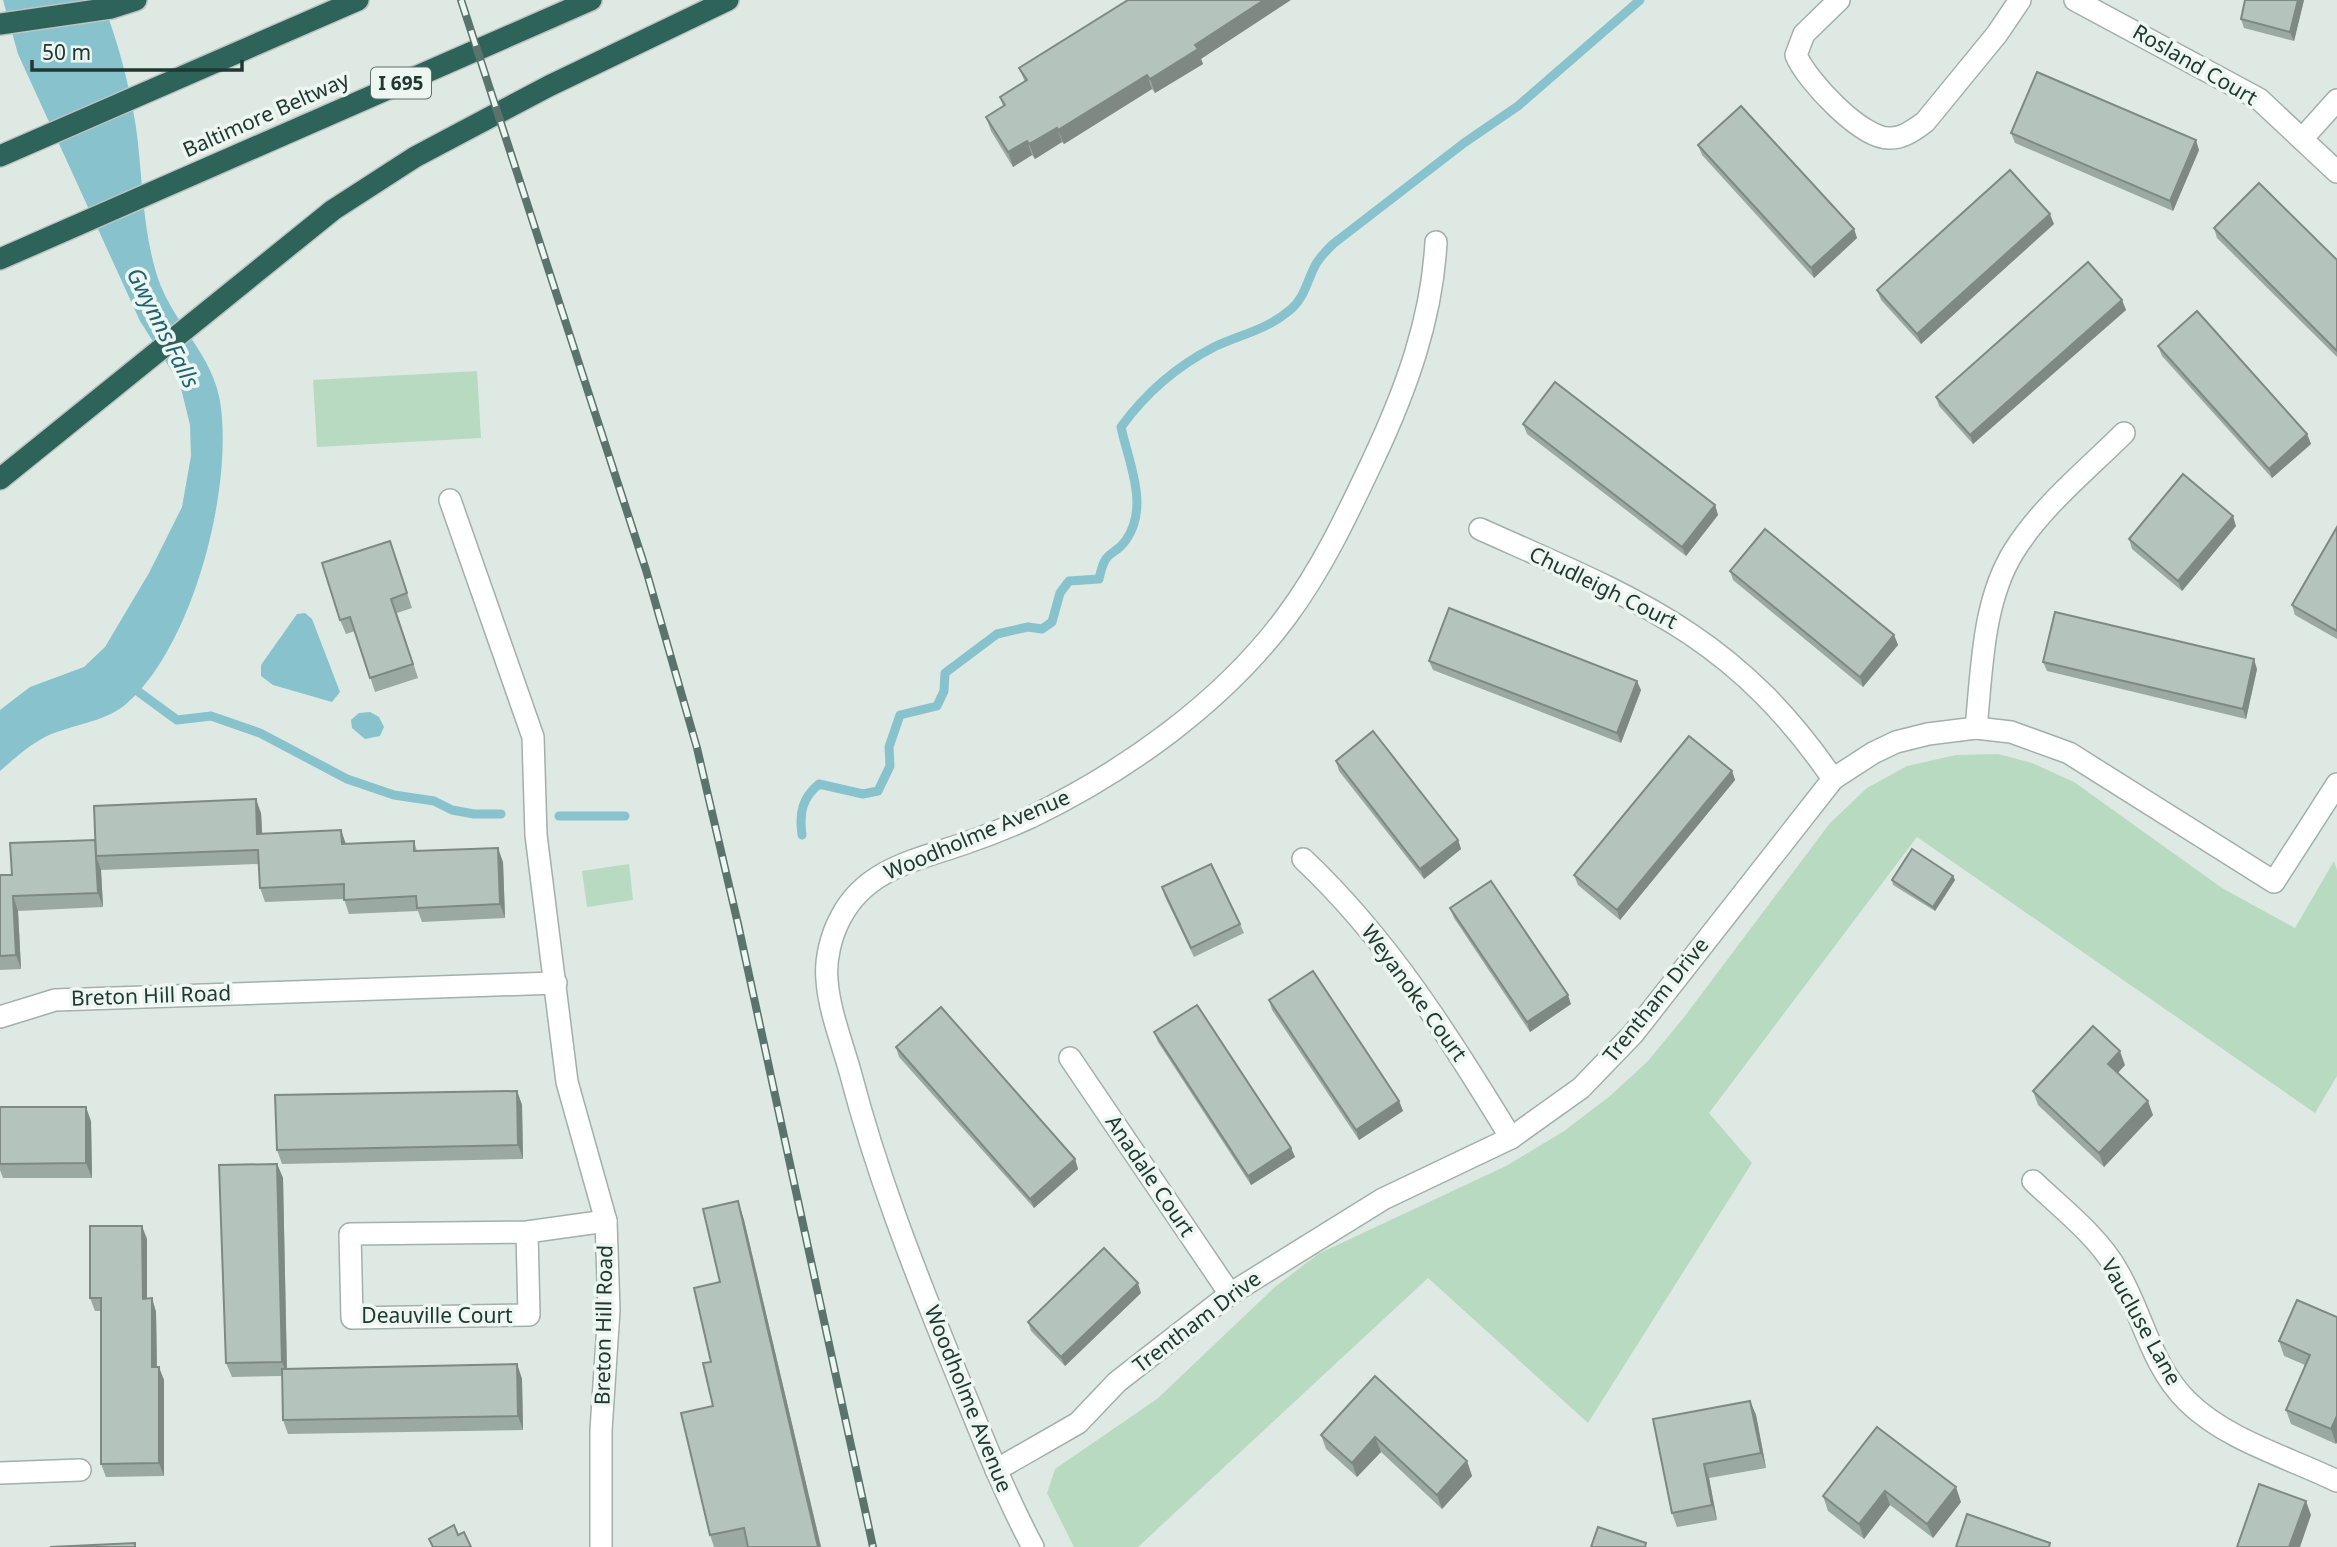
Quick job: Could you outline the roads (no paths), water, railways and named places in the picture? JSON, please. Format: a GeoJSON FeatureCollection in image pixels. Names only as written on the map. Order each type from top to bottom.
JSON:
{"type":"FeatureCollection","features":[{"type":"Feature","properties":{"kind":"highway"},"geometry":{"type":"LineString","coordinates":[[0,24],[111,8],[136,0]]}},
{"type":"Feature","properties":{"kind":"highway"},"geometry":{"type":"LineString","coordinates":[[0,156],[358,0]]}},
{"type":"Feature","properties":{"kind":"highway","name":"Baltimore Beltway"},"geometry":{"type":"LineString","coordinates":[[0,259],[591,0]]}},
{"type":"Feature","properties":{"kind":"highway"},"geometry":{"type":"LineString","coordinates":[[0,479],[136,366],[333,210],[415,157],[549,86],[728,0]]}},
{"type":"Feature","properties":{"kind":"street"},"geometry":{"type":"LineString","coordinates":[[1839,0],[1804,34],[1796,55],[1808,76],[1852,120],[1866,131],[1891,138],[1910,132],[1925,122],[1997,34],[2020,0]]}},
{"type":"Feature","properties":{"kind":"street","name":"Rosland Court"},"geometry":{"type":"LineString","coordinates":[[2076,0],[2259,99],[2337,172]]}},
{"type":"Feature","properties":{"kind":"street"},"geometry":{"type":"LineString","coordinates":[[2302,139],[2337,100]]}},
{"type":"Feature","properties":{"kind":"street","name":"Woodholme Avenue"},"geometry":{"type":"LineString","coordinates":[[1034,1547],[996,1470],[892,1214],[869,1144],[827,981],[829,946],[841,917],[856,895],[883,873],[1015,823],[1074,795],[1193,713],[1247,664],[1287,616],[1321,562],[1398,407],[1416,359],[1434,272],[1436,242]]}},
{"type":"Feature","properties":{"kind":"street"},"geometry":{"type":"LineString","coordinates":[[1976,729],[1984,646],[1993,604],[2013,552],[2052,504],[2124,433]]}},
{"type":"Feature","properties":{"kind":"street","name":"Breton Hill Road"},"geometry":{"type":"LineString","coordinates":[[450,500],[533,737],[536,835],[567,1082],[606,1221],[609,1310],[601,1430],[601,1547]]}},
{"type":"Feature","properties":{"kind":"street","name":"Chudleigh Court"},"geometry":{"type":"LineString","coordinates":[[1480,529],[1633,598],[1699,637],[1773,701],[1805,738],[1833,779]]}},
{"type":"Feature","properties":{"kind":"street","name":"Trentham Drive"},"geometry":{"type":"LineString","coordinates":[[996,1470],[1078,1423],[1118,1382],[1230,1294],[1383,1199],[1511,1138],[1581,1088],[1633,1034],[1833,779],[1873,753],[1896,742],[1928,734],[1976,729],[2011,732],[2069,754],[2274,882],[2337,784]]}},
{"type":"Feature","properties":{"kind":"street","name":"Weyanoke Court"},"geometry":{"type":"LineString","coordinates":[[1303,859],[1343,897],[1391,954],[1426,1002],[1511,1138]]}},
{"type":"Feature","properties":{"kind":"street","name":"Breton Hill Road"},"geometry":{"type":"LineString","coordinates":[[0,1017],[55,1000],[556,983]]}},
{"type":"Feature","properties":{"kind":"street","name":"Anadale Court"},"geometry":{"type":"LineString","coordinates":[[1070,1058],[1230,1294]]}},
{"type":"Feature","properties":{"kind":"street","name":"Vaucluse Lane"},"geometry":{"type":"LineString","coordinates":[[2034,1181],[2079,1225],[2116,1268],[2164,1372],[2186,1400],[2207,1418],[2241,1437],[2337,1481]]}},
{"type":"Feature","properties":{"kind":"street","name":"Deauville Court"},"geometry":{"type":"LineString","coordinates":[[527,1232],[529,1315],[352,1318],[350,1234],[527,1232],[606,1221]]}},
{"type":"Feature","properties":{"kind":"street"},"geometry":{"type":"LineString","coordinates":[[0,1473],[80,1470]]}},
{"type":"Feature","properties":{"kind":"water","name":"Gwynns Falls"},"geometry":{"type":"Polygon","coordinates":[[[3,0],[102,0],[122,63],[133,111],[146,226],[154,265],[167,299],[210,370],[220,401],[223,436],[221,477],[203,564],[189,606],[170,646],[149,679],[117,711],[47,736],[28,747],[0,771],[0,710],[30,687],[84,667],[105,647],[149,573],[182,507],[191,456],[190,425],[180,384],[140,321],[18,54],[3,0]]]}},
{"type":"Feature","properties":{"kind":"water"},"geometry":{"type":"Polygon","coordinates":[[[305,613],[312,619],[340,692],[332,702],[273,685],[261,676],[261,665],[297,614],[305,613]]]}},
{"type":"Feature","properties":{"kind":"water"},"geometry":{"type":"Polygon","coordinates":[[[370,712],[379,717],[384,727],[380,736],[365,739],[352,728],[351,720],[359,713],[370,712]]]}},
{"type":"Feature","properties":{"kind":"waterway"},"geometry":{"type":"LineString","coordinates":[[802,835],[803,806],[819,784],[863,794],[878,791],[890,766],[889,747],[900,715],[937,706],[944,691],[945,673],[997,634],[1028,627],[1042,629],[1052,622],[1060,593],[1069,581],[1099,579],[1107,557],[1126,540],[1136,513],[1135,484],[1121,427],[1151,392],[1200,355],[1262,328],[1290,310],[1302,294],[1318,261],[1333,244],[1464,143],[1518,106],[1640,0]]}},
{"type":"Feature","properties":{"kind":"waterway"},"geometry":{"type":"LineString","coordinates":[[132,687],[177,720],[211,716],[260,733],[347,779],[394,795],[434,801],[452,810],[474,814],[501,814]]}},
{"type":"Feature","properties":{"kind":"waterway"},"geometry":{"type":"LineString","coordinates":[[559,816],[625,816]]}},
{"type":"Feature","properties":{"kind":"railway"},"geometry":{"type":"LineString","coordinates":[[461,0],[646,570],[697,748],[738,924],[873,1547]]}}]}
